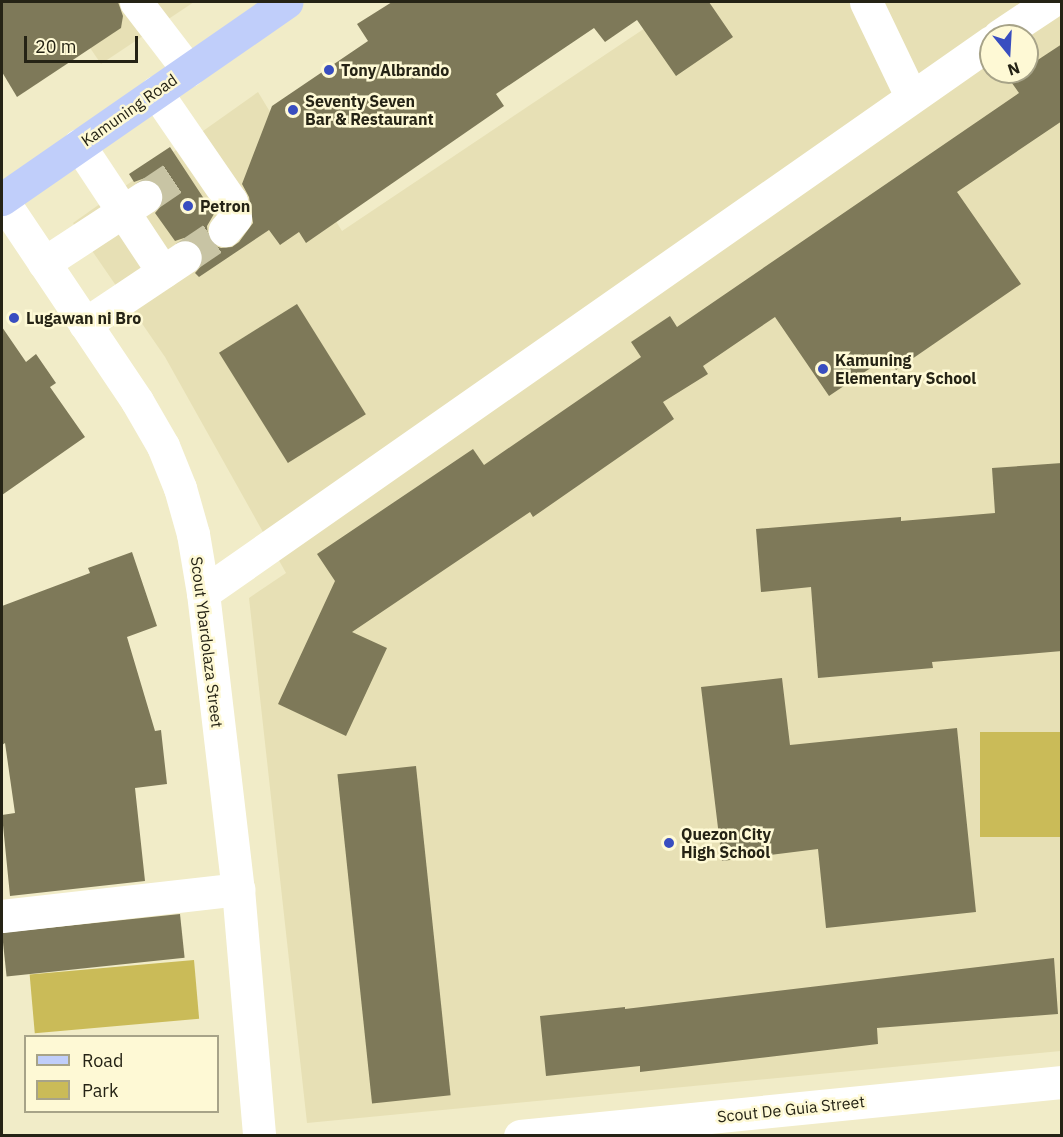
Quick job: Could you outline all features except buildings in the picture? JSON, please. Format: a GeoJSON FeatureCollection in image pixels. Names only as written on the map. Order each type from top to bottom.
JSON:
{"type":"FeatureCollection","features":[{"type":"Feature","properties":{"kind":"main road","name":"Kamuning Road"},"geometry":{"type":"LineString","coordinates":[[2,199],[188,70],[272,6]]}},
{"type":"Feature","properties":{"kind":"street"},"geometry":{"type":"LineString","coordinates":[[136,2],[188,70]]}},
{"type":"Feature","properties":{"kind":"street"},"geometry":{"type":"LineString","coordinates":[[866,2],[911,96]]}},
{"type":"Feature","properties":{"kind":"street"},"geometry":{"type":"LineString","coordinates":[[1017,24],[1050,2]]}},
{"type":"Feature","properties":{"kind":"street"},"geometry":{"type":"LineString","coordinates":[[203,593],[979,50]]}},
{"type":"Feature","properties":{"kind":"street"},"geometry":{"type":"LineString","coordinates":[[156,92],[194,164],[231,201],[235,218],[225,230]]}},
{"type":"Feature","properties":{"kind":"street"},"geometry":{"type":"LineString","coordinates":[[79,145],[134,204],[174,264],[85,324]]}},
{"type":"Feature","properties":{"kind":"street","name":"Scout Ybardolaza Street"},"geometry":{"type":"LineString","coordinates":[[2,199],[137,401],[163,446],[180,488],[193,534],[203,593],[238,889],[259,1136]]}},
{"type":"Feature","properties":{"kind":"street"},"geometry":{"type":"LineString","coordinates":[[44,263],[134,204]]}},
{"type":"Feature","properties":{"kind":"street"},"geometry":{"type":"LineString","coordinates":[[2,916],[238,889]]}},
{"type":"Feature","properties":{"kind":"street","name":"Scout De Guia Street"},"geometry":{"type":"LineString","coordinates":[[520,1136],[1062,1082]]}},
{"type":"Feature","properties":{"kind":"shaded area"},"geometry":{"type":"Polygon","coordinates":[[[59,2],[194,2],[101,64],[59,2]]]}},
{"type":"Feature","properties":{"kind":"shaded area"},"geometry":{"type":"Polygon","coordinates":[[[684,2],[1061,2],[1061,1051],[307,1123],[249,598],[286,573],[165,357],[73,223],[258,92],[342,231],[684,2]]]}},
{"type":"Feature","properties":{"kind":"green space"},"geometry":{"type":"Polygon","coordinates":[[[980,732],[1061,732],[1061,837],[980,837],[980,732]]]}},
{"type":"Feature","properties":{"kind":"green space"},"geometry":{"type":"Polygon","coordinates":[[[194,960],[199,1019],[35,1033],[30,974],[194,960]]]}},
{"type":"Feature","properties":{"kind":"tunnel"},"geometry":{"type":"LineString","coordinates":[[145,197],[185,170]]}},
{"type":"Feature","properties":{"kind":"tunnel"},"geometry":{"type":"LineString","coordinates":[[185,257],[225,230]]}},
{"type":"Feature","properties":{"kind":"place","name":"Tony Albrando"},"geometry":{"type":"Point","coordinates":[329,70]}},
{"type":"Feature","properties":{"kind":"place","name":"Seventy Seven Bar & Restaurant"},"geometry":{"type":"Point","coordinates":[293,110]}},
{"type":"Feature","properties":{"kind":"place","name":"Petron"},"geometry":{"type":"Point","coordinates":[188,206]}},
{"type":"Feature","properties":{"kind":"place","name":"Lugawan ni Bro"},"geometry":{"type":"Point","coordinates":[14,318]}},
{"type":"Feature","properties":{"kind":"place","name":"Kamuning Elementary School"},"geometry":{"type":"Point","coordinates":[823,369]}},
{"type":"Feature","properties":{"kind":"place","name":"Quezon City High School"},"geometry":{"type":"Point","coordinates":[669,843]}}]}
